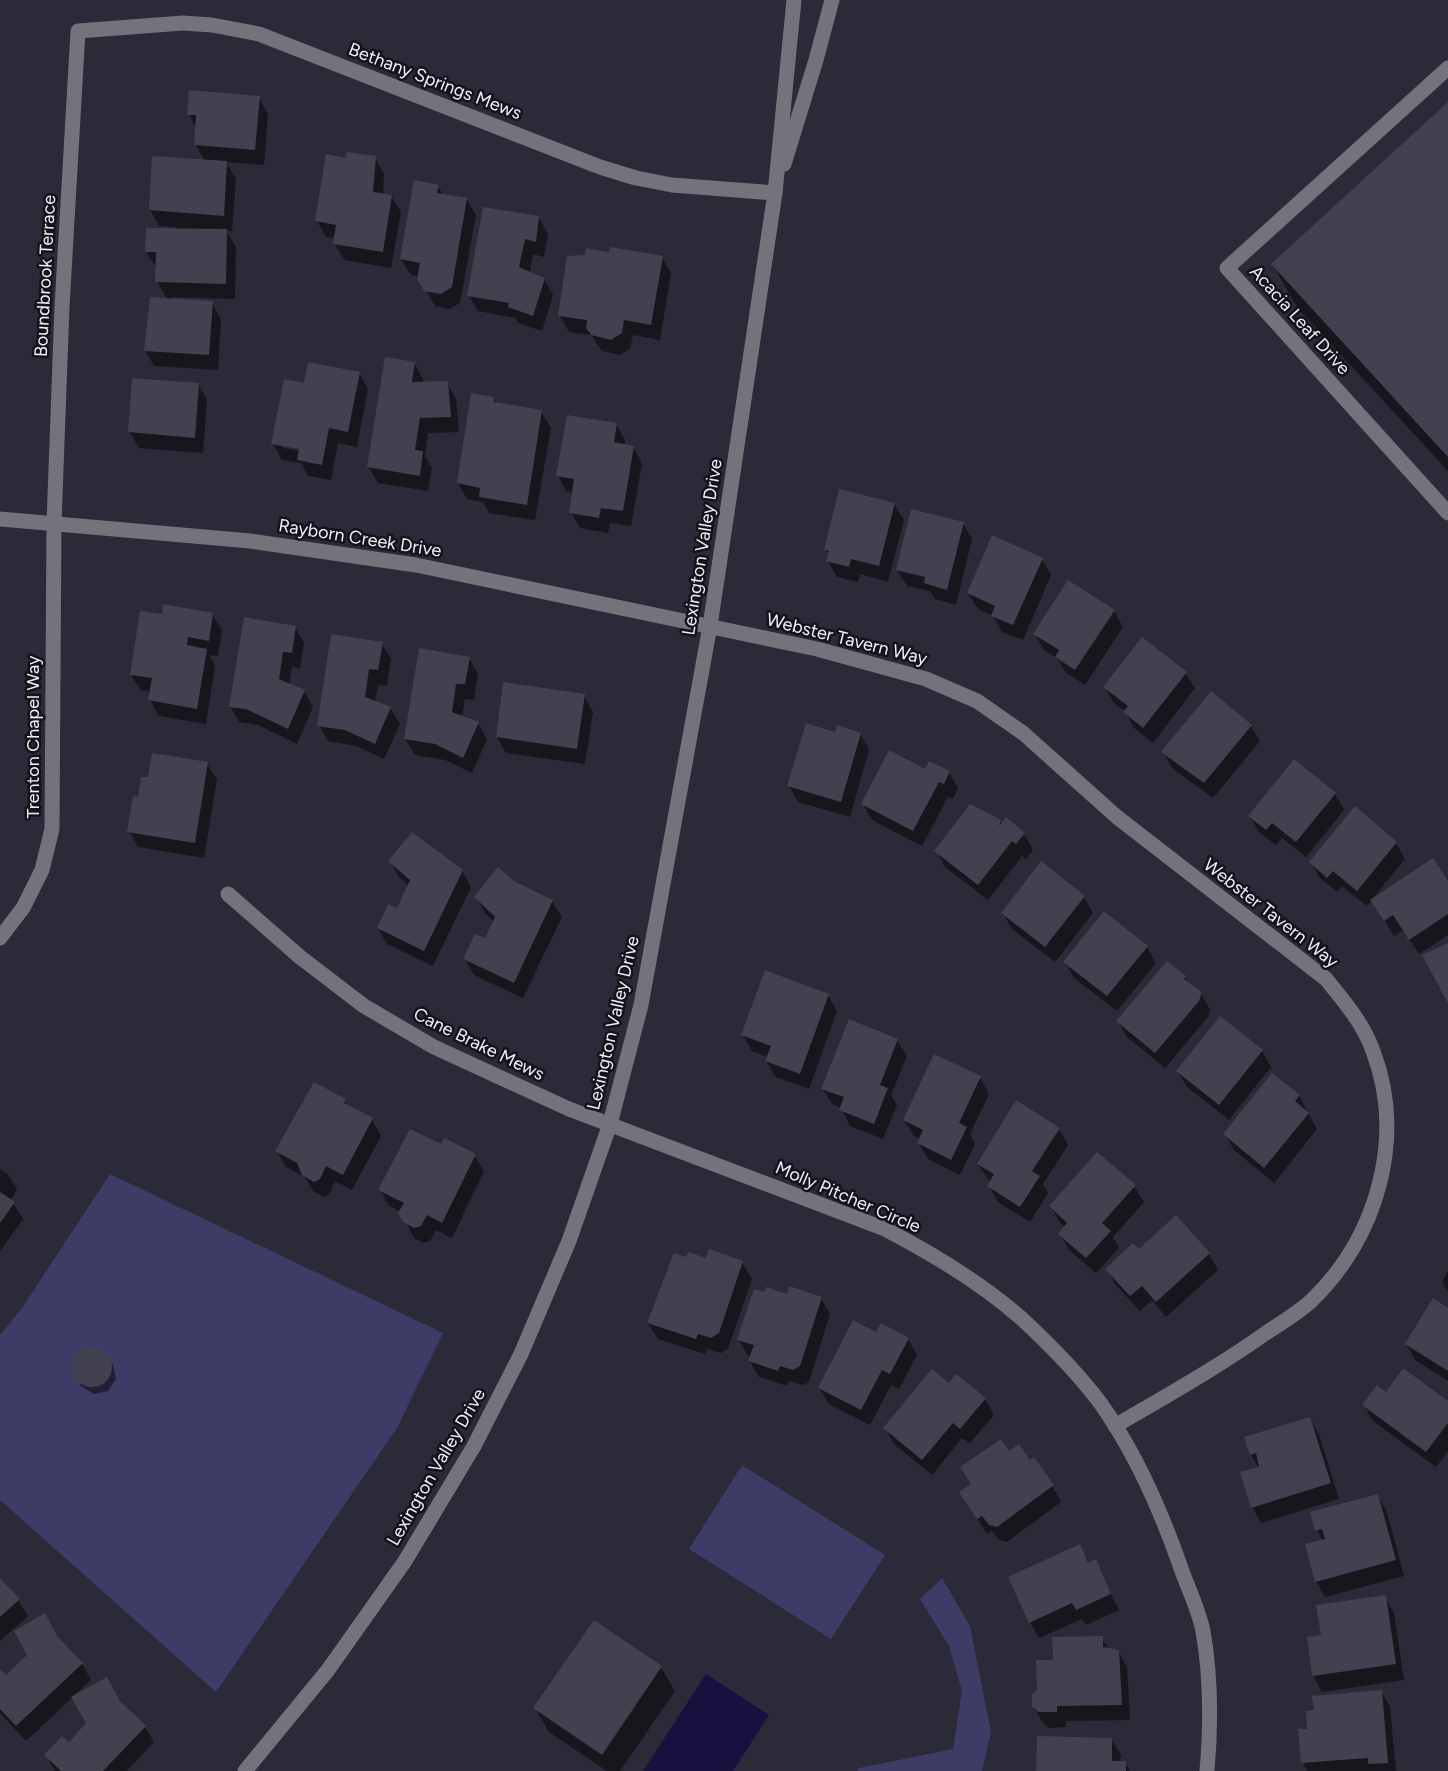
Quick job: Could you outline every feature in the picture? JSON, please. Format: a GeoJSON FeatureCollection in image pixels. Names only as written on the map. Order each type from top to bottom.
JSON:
{"type":"FeatureCollection","features":[{"type":"Feature","properties":{"kind":"street","name":"Lexington Valley Drive"},"geometry":{"type":"LineString","coordinates":[[245,1771],[328,1670],[405,1561],[474,1446],[521,1354],[565,1251],[610,1124],[641,1005],[710,626],[775,193],[794,0]]}},
{"type":"Feature","properties":{"kind":"street","name":"Lexington Valley Drive"},"geometry":{"type":"LineString","coordinates":[[775,193],[832,0]]}},
{"type":"Feature","properties":{"kind":"street","name":"Bethany Springs Mews"},"geometry":{"type":"LineString","coordinates":[[78,32],[183,23],[249,31],[600,167],[672,185],[775,193]]}},
{"type":"Feature","properties":{"kind":"street","name":"Boundbrook Terrace"},"geometry":{"type":"LineString","coordinates":[[54,523],[62,307],[78,32]]}},
{"type":"Feature","properties":{"kind":"street","name":"Acacia Leaf Drive"},"geometry":{"type":"LineString","coordinates":[[1448,68],[1227,268],[1448,513]]}},
{"type":"Feature","properties":{"kind":"street","name":"Rayborn Creek Drive"},"geometry":{"type":"LineString","coordinates":[[0,519],[250,541],[416,565],[710,626]]}},
{"type":"Feature","properties":{"kind":"street","name":"Trenton Chapel Way"},"geometry":{"type":"LineString","coordinates":[[0,938],[23,908],[42,870],[52,829],[54,523]]}},
{"type":"Feature","properties":{"kind":"street","name":"Webster Tavern Way"},"geometry":{"type":"LineString","coordinates":[[710,626],[817,649],[926,679],[977,702],[1023,732],[1117,817],[1326,979],[1353,1012],[1373,1049],[1385,1090],[1388,1134],[1380,1188],[1360,1239],[1328,1283],[1309,1303],[1195,1380],[1115,1426]]}},
{"type":"Feature","properties":{"kind":"street","name":"Cane Brake Mews"},"geometry":{"type":"LineString","coordinates":[[228,894],[300,957],[374,1012],[434,1047],[569,1109],[610,1124]]}},
{"type":"Feature","properties":{"kind":"street","name":"Molly Pitcher Circle"},"geometry":{"type":"LineString","coordinates":[[610,1124],[885,1229],[924,1250],[962,1273],[1020,1318],[1082,1381],[1115,1426],[1159,1511],[1202,1628],[1210,1730],[1207,1771]]}},
{"type":"Feature","properties":{"kind":"shaded area"},"geometry":{"type":"Polygon","coordinates":[[[110,1174],[443,1333],[397,1428],[216,1692],[0,1500],[0,1335],[22,1308],[110,1174]]]}},
{"type":"Feature","properties":{"kind":"shaded area"},"geometry":{"type":"Polygon","coordinates":[[[742,1465],[885,1555],[831,1639],[689,1549],[742,1465]]]}},
{"type":"Feature","properties":{"kind":"shaded area"},"geometry":{"type":"Polygon","coordinates":[[[942,1578],[970,1626],[991,1732],[982,1771],[857,1771],[859,1768],[953,1749],[962,1691],[949,1646],[920,1599],[942,1578]]]}},
{"type":"Feature","properties":{"kind":"shaded area"},"geometry":{"type":"Polygon","coordinates":[[[706,1674],[769,1715],[733,1771],[643,1771],[706,1674]]]}},
{"type":"Feature","properties":{"kind":"building"},"geometry":{"type":"Polygon","coordinates":[[[189,90],[260,96],[255,150],[194,145],[196,115],[187,115],[189,90]]]}},
{"type":"Feature","properties":{"kind":"building"},"geometry":{"type":"Polygon","coordinates":[[[1448,102],[1448,457],[1271,264],[1448,102]]]}},
{"type":"Feature","properties":{"kind":"building"},"geometry":{"type":"Polygon","coordinates":[[[347,152],[376,156],[373,192],[392,195],[383,252],[333,244],[336,225],[315,221],[326,154],[346,158],[347,152]]]}},
{"type":"Feature","properties":{"kind":"building"},"geometry":{"type":"Polygon","coordinates":[[[152,156],[227,161],[224,216],[149,210],[152,156]]]}},
{"type":"Feature","properties":{"kind":"building"},"geometry":{"type":"Polygon","coordinates":[[[414,180],[439,185],[437,193],[467,198],[452,287],[441,294],[424,291],[417,279],[420,263],[400,259],[414,180]]]}},
{"type":"Feature","properties":{"kind":"building"},"geometry":{"type":"Polygon","coordinates":[[[483,207],[539,216],[536,242],[525,239],[519,267],[545,278],[533,316],[508,307],[509,303],[467,296],[483,207]]]}},
{"type":"Feature","properties":{"kind":"building"},"geometry":{"type":"Polygon","coordinates":[[[146,228],[227,229],[226,284],[155,282],[156,252],[145,252],[146,228]]]}},
{"type":"Feature","properties":{"kind":"building"},"geometry":{"type":"Polygon","coordinates":[[[610,247],[663,256],[651,325],[624,320],[622,333],[611,340],[591,335],[586,328],[587,320],[558,316],[567,256],[585,255],[586,248],[609,252],[610,247]]]}},
{"type":"Feature","properties":{"kind":"building"},"geometry":{"type":"Polygon","coordinates":[[[150,297],[213,301],[209,355],[144,351],[150,297]]]}},
{"type":"Feature","properties":{"kind":"building"},"geometry":{"type":"Polygon","coordinates":[[[385,357],[415,362],[412,382],[448,381],[451,417],[420,418],[415,450],[423,451],[420,476],[367,467],[385,357]]]}},
{"type":"Feature","properties":{"kind":"building"},"geometry":{"type":"Polygon","coordinates":[[[308,362],[360,372],[348,432],[329,428],[322,465],[297,460],[299,449],[271,444],[284,379],[304,383],[308,362]]]}},
{"type":"Feature","properties":{"kind":"building"},"geometry":{"type":"Polygon","coordinates":[[[132,378],[199,383],[195,438],[128,432],[132,378]]]}},
{"type":"Feature","properties":{"kind":"building"},"geometry":{"type":"Polygon","coordinates":[[[471,393],[494,397],[494,402],[542,410],[527,505],[479,497],[480,488],[457,483],[471,393]]]}},
{"type":"Feature","properties":{"kind":"building"},"geometry":{"type":"Polygon","coordinates":[[[567,415],[617,423],[614,442],[634,446],[623,511],[601,508],[599,518],[569,513],[574,479],[556,476],[567,415]]]}},
{"type":"Feature","properties":{"kind":"building"},"geometry":{"type":"Polygon","coordinates":[[[839,489],[895,503],[879,566],[851,559],[849,567],[826,561],[829,551],[824,550],[839,489]]]}},
{"type":"Feature","properties":{"kind":"building"},"geometry":{"type":"Polygon","coordinates":[[[911,509],[964,522],[947,590],[924,583],[925,577],[896,570],[911,509]]]}},
{"type":"Feature","properties":{"kind":"building"},"geometry":{"type":"Polygon","coordinates":[[[992,535],[1043,558],[1013,625],[991,616],[995,606],[967,593],[992,535]]]}},
{"type":"Feature","properties":{"kind":"building"},"geometry":{"type":"Polygon","coordinates":[[[1068,580],[1115,610],[1075,670],[1055,657],[1059,650],[1033,634],[1068,580]]]}},
{"type":"Feature","properties":{"kind":"building"},"geometry":{"type":"Polygon","coordinates":[[[163,604],[213,613],[209,641],[188,637],[187,645],[207,649],[197,709],[148,700],[152,678],[130,675],[140,611],[162,614],[163,604]]]}},
{"type":"Feature","properties":{"kind":"building"},"geometry":{"type":"Polygon","coordinates":[[[244,617],[296,626],[292,653],[283,652],[279,679],[305,690],[288,729],[246,709],[229,707],[244,617]]]}},
{"type":"Feature","properties":{"kind":"building"},"geometry":{"type":"Polygon","coordinates":[[[331,634],[383,642],[378,670],[369,669],[365,697],[391,707],[375,744],[345,730],[317,726],[331,634]]]}},
{"type":"Feature","properties":{"kind":"building"},"geometry":{"type":"Polygon","coordinates":[[[1142,637],[1187,672],[1143,728],[1123,712],[1128,706],[1103,687],[1142,637]]]}},
{"type":"Feature","properties":{"kind":"building"},"geometry":{"type":"Polygon","coordinates":[[[419,648],[470,657],[465,684],[456,684],[452,712],[479,722],[463,758],[435,744],[404,739],[419,648]]]}},
{"type":"Feature","properties":{"kind":"building"},"geometry":{"type":"Polygon","coordinates":[[[503,682],[585,694],[577,749],[496,737],[503,682]]]}},
{"type":"Feature","properties":{"kind":"building"},"geometry":{"type":"Polygon","coordinates":[[[1211,691],[1252,725],[1204,783],[1161,752],[1211,691]]]}},
{"type":"Feature","properties":{"kind":"building"},"geometry":{"type":"Polygon","coordinates":[[[806,723],[835,732],[837,725],[861,733],[841,802],[787,786],[806,723]]]}},
{"type":"Feature","properties":{"kind":"building"},"geometry":{"type":"Polygon","coordinates":[[[889,750],[925,769],[929,761],[950,771],[944,784],[939,782],[913,831],[861,804],[889,750]]]}},
{"type":"Feature","properties":{"kind":"building"},"geometry":{"type":"Polygon","coordinates":[[[152,753],[208,762],[195,843],[127,832],[133,796],[138,797],[141,777],[148,777],[152,753]]]}},
{"type":"Feature","properties":{"kind":"building"},"geometry":{"type":"Polygon","coordinates":[[[1294,759],[1336,793],[1296,842],[1272,823],[1266,830],[1248,816],[1294,759]]]}},
{"type":"Feature","properties":{"kind":"building"},"geometry":{"type":"Polygon","coordinates":[[[970,804],[1001,820],[999,826],[1006,817],[1025,833],[1016,844],[1012,841],[978,885],[934,851],[970,804]]]}},
{"type":"Feature","properties":{"kind":"building"},"geometry":{"type":"Polygon","coordinates":[[[1355,806],[1397,842],[1357,891],[1333,871],[1327,878],[1309,862],[1355,806]]]}},
{"type":"Feature","properties":{"kind":"building"},"geometry":{"type":"Polygon","coordinates":[[[412,832],[463,870],[424,951],[377,928],[388,904],[397,908],[410,880],[388,861],[412,832]]]}},
{"type":"Feature","properties":{"kind":"building"},"geometry":{"type":"Polygon","coordinates":[[[1433,858],[1448,881],[1448,914],[1409,940],[1393,915],[1384,921],[1370,900],[1433,858]]]}},
{"type":"Feature","properties":{"kind":"building"},"geometry":{"type":"Polygon","coordinates":[[[1041,861],[1085,896],[1045,947],[1001,913],[1041,861]]]}},
{"type":"Feature","properties":{"kind":"building"},"geometry":{"type":"Polygon","coordinates":[[[498,867],[514,881],[553,900],[514,983],[463,959],[475,934],[485,938],[495,917],[474,897],[498,867]]]}},
{"type":"Feature","properties":{"kind":"building"},"geometry":{"type":"Polygon","coordinates":[[[1104,911],[1148,946],[1107,996],[1063,962],[1104,911]]]}},
{"type":"Feature","properties":{"kind":"building"},"geometry":{"type":"Polygon","coordinates":[[[1448,943],[1448,1003],[1422,955],[1448,943]]]}},
{"type":"Feature","properties":{"kind":"building"},"geometry":{"type":"Polygon","coordinates":[[[1167,961],[1186,976],[1184,979],[1202,992],[1199,1001],[1155,1053],[1116,1021],[1167,961]]]}},
{"type":"Feature","properties":{"kind":"building"},"geometry":{"type":"Polygon","coordinates":[[[765,970],[829,994],[800,1074],[765,1061],[771,1046],[741,1035],[765,970]]]}},
{"type":"Feature","properties":{"kind":"building"},"geometry":{"type":"Polygon","coordinates":[[[1220,1016],[1263,1050],[1219,1105],[1176,1071],[1220,1016]]]}},
{"type":"Feature","properties":{"kind":"building"},"geometry":{"type":"Polygon","coordinates":[[[849,1019],[898,1039],[880,1085],[888,1088],[874,1124],[839,1110],[844,1097],[821,1089],[849,1019]]]}},
{"type":"Feature","properties":{"kind":"building"},"geometry":{"type":"Polygon","coordinates":[[[934,1054],[981,1076],[959,1123],[967,1127],[951,1160],[917,1143],[923,1130],[903,1120],[934,1054]]]}},
{"type":"Feature","properties":{"kind":"building"},"geometry":{"type":"Polygon","coordinates":[[[1272,1073],[1300,1095],[1295,1101],[1309,1113],[1264,1168],[1223,1134],[1272,1073]]]}},
{"type":"Feature","properties":{"kind":"building"},"geometry":{"type":"Polygon","coordinates":[[[314,1082],[346,1099],[344,1103],[373,1118],[343,1175],[326,1166],[320,1179],[314,1182],[302,1175],[297,1163],[275,1151],[314,1082]]]}},
{"type":"Feature","properties":{"kind":"building"},"geometry":{"type":"Polygon","coordinates":[[[1016,1100],[1060,1128],[1032,1171],[1040,1176],[1020,1207],[987,1186],[994,1174],[977,1164],[1016,1100]]]}},
{"type":"Feature","properties":{"kind":"building"},"geometry":{"type":"Polygon","coordinates":[[[410,1129],[441,1144],[444,1138],[476,1154],[442,1223],[427,1215],[421,1226],[414,1228],[403,1222],[398,1213],[404,1203],[378,1190],[410,1129]]]}},
{"type":"Feature","properties":{"kind":"building"},"geometry":{"type":"Polygon","coordinates":[[[1097,1152],[1136,1185],[1102,1223],[1111,1231],[1086,1258],[1058,1234],[1067,1223],[1049,1206],[1097,1152]]]}},
{"type":"Feature","properties":{"kind":"building"},"geometry":{"type":"Polygon","coordinates":[[[0,1192],[15,1202],[0,1223],[0,1192]]]}},
{"type":"Feature","properties":{"kind":"building"},"geometry":{"type":"Polygon","coordinates":[[[1176,1215],[1210,1253],[1156,1302],[1142,1286],[1130,1296],[1105,1269],[1133,1243],[1139,1249],[1176,1215]]]}},
{"type":"Feature","properties":{"kind":"building"},"geometry":{"type":"Polygon","coordinates":[[[709,1249],[743,1261],[719,1333],[711,1338],[698,1334],[696,1339],[647,1323],[674,1253],[686,1257],[688,1252],[706,1258],[709,1249]]]}},
{"type":"Feature","properties":{"kind":"building"},"geometry":{"type":"Polygon","coordinates":[[[789,1286],[822,1297],[800,1366],[793,1370],[780,1366],[778,1371],[748,1361],[754,1345],[737,1340],[754,1289],[764,1292],[766,1287],[787,1294],[789,1286]]]}},
{"type":"Feature","properties":{"kind":"building"},"geometry":{"type":"Polygon","coordinates":[[[1433,1298],[1448,1308],[1448,1371],[1405,1344],[1433,1298]]]}},
{"type":"Feature","properties":{"kind":"building"},"geometry":{"type":"Polygon","coordinates":[[[853,1320],[876,1332],[881,1323],[909,1338],[890,1374],[882,1370],[861,1410],[818,1388],[853,1320]]]}},
{"type":"Feature","properties":{"kind":"building"},"geometry":{"type":"Polygon","coordinates":[[[92,1347],[106,1353],[112,1367],[106,1381],[92,1387],[78,1381],[72,1367],[78,1353],[92,1347]]]}},
{"type":"Feature","properties":{"kind":"building"},"geometry":{"type":"Polygon","coordinates":[[[1403,1368],[1448,1401],[1448,1423],[1426,1452],[1362,1405],[1377,1385],[1386,1392],[1403,1368]]]}},
{"type":"Feature","properties":{"kind":"building"},"geometry":{"type":"Polygon","coordinates":[[[932,1369],[949,1383],[956,1374],[986,1398],[960,1429],[953,1423],[922,1460],[883,1428],[932,1369]]]}},
{"type":"Feature","properties":{"kind":"building"},"geometry":{"type":"Polygon","coordinates":[[[1310,1417],[1331,1483],[1251,1508],[1240,1472],[1259,1467],[1256,1453],[1250,1455],[1244,1437],[1310,1417]]]}},
{"type":"Feature","properties":{"kind":"building"},"geometry":{"type":"Polygon","coordinates":[[[1001,1439],[1009,1451],[1019,1444],[1030,1460],[1034,1457],[1054,1485],[997,1527],[989,1525],[982,1516],[977,1519],[959,1492],[971,1484],[960,1467],[1001,1439]]]}},
{"type":"Feature","properties":{"kind":"building"},"geometry":{"type":"Polygon","coordinates":[[[1378,1494],[1396,1560],[1315,1582],[1305,1544],[1325,1539],[1322,1529],[1315,1531],[1310,1512],[1378,1494]]]}},
{"type":"Feature","properties":{"kind":"building"},"geometry":{"type":"Polygon","coordinates":[[[1080,1544],[1088,1563],[1096,1559],[1111,1594],[1076,1610],[1072,1603],[1029,1623],[1008,1577],[1080,1544]]]}},
{"type":"Feature","properties":{"kind":"building"},"geometry":{"type":"Polygon","coordinates":[[[0,1578],[20,1599],[0,1617],[0,1578]]]}},
{"type":"Feature","properties":{"kind":"building"},"geometry":{"type":"Polygon","coordinates":[[[1386,1595],[1396,1664],[1312,1676],[1307,1637],[1321,1635],[1316,1605],[1386,1595]]]}},
{"type":"Feature","properties":{"kind":"building"},"geometry":{"type":"Polygon","coordinates":[[[45,1613],[57,1636],[83,1663],[16,1726],[0,1709],[0,1669],[6,1675],[27,1655],[14,1631],[45,1613]]]}},
{"type":"Feature","properties":{"kind":"building"},"geometry":{"type":"Polygon","coordinates":[[[594,1620],[662,1666],[602,1755],[533,1708],[594,1620]]]}},
{"type":"Feature","properties":{"kind":"building"},"geometry":{"type":"Polygon","coordinates":[[[1103,1636],[1103,1647],[1119,1650],[1122,1705],[1057,1706],[1057,1712],[1039,1712],[1032,1707],[1032,1694],[1037,1690],[1036,1660],[1053,1660],[1052,1637],[1103,1636]]]}},
{"type":"Feature","properties":{"kind":"building"},"geometry":{"type":"Polygon","coordinates":[[[107,1677],[120,1701],[146,1726],[103,1771],[61,1771],[44,1755],[62,1736],[69,1742],[86,1723],[71,1697],[107,1677]]]}},
{"type":"Feature","properties":{"kind":"building"},"geometry":{"type":"Polygon","coordinates":[[[1382,1690],[1388,1763],[1368,1764],[1368,1758],[1301,1763],[1298,1729],[1307,1729],[1306,1711],[1314,1710],[1312,1696],[1382,1690]]]}},
{"type":"Feature","properties":{"kind":"building"},"geometry":{"type":"Polygon","coordinates":[[[1037,1736],[1112,1738],[1112,1761],[1126,1761],[1126,1771],[1036,1771],[1037,1736]]]}}]}
